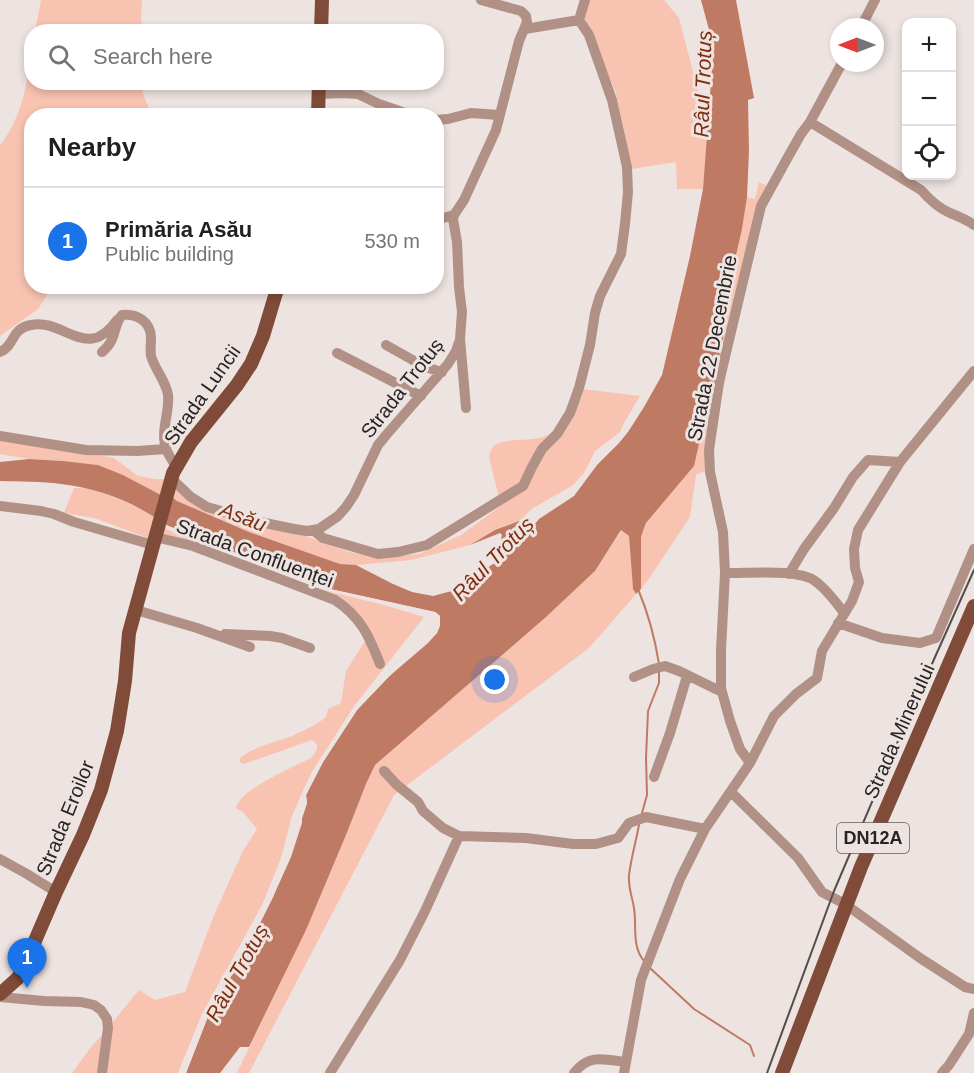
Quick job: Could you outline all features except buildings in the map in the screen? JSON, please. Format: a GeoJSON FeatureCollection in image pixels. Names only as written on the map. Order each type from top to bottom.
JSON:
{"type":"FeatureCollection","features":[{"type":"Feature","properties":{"kind":"main road"},"geometry":{"type":"LineString","coordinates":[[321,24],[322,0]]}},
{"type":"Feature","properties":{"kind":"main road"},"geometry":{"type":"LineString","coordinates":[[318,108],[319,90]]}},
{"type":"Feature","properties":{"kind":"main road","name":"Strada Luncii"},"geometry":{"type":"LineString","coordinates":[[154,541],[172,478],[191,442],[237,386],[251,364],[263,336],[276,294]]}},
{"type":"Feature","properties":{"kind":"main road","name":"Strada Eroilor"},"geometry":{"type":"LineString","coordinates":[[0,996],[18,978],[101,789],[117,730],[125,681],[128,642],[154,541]]}},
{"type":"Feature","properties":{"kind":"main road","name":"Strada Minerului"},"geometry":{"type":"LineString","coordinates":[[782,1073],[845,904],[970,629],[974,606]]}},
{"type":"Feature","properties":{"kind":"street"},"geometry":{"type":"LineString","coordinates":[[444,217],[454,214],[464,200],[495,133],[527,19],[520,11],[481,0]]}},
{"type":"Feature","properties":{"kind":"street"},"geometry":{"type":"LineString","coordinates":[[579,20],[585,0]]}},
{"type":"Feature","properties":{"kind":"street"},"geometry":{"type":"LineString","coordinates":[[866,18],[875,0]]}},
{"type":"Feature","properties":{"kind":"street"},"geometry":{"type":"LineString","coordinates":[[525,29],[579,20]]}},
{"type":"Feature","properties":{"kind":"street"},"geometry":{"type":"LineString","coordinates":[[0,351],[5,349],[15,334],[24,327],[46,325],[75,337],[90,339],[105,334],[122,315],[136,316],[145,322],[150,332],[152,359],[168,395],[165,438],[172,478],[191,497],[207,507],[283,527],[313,530],[322,538],[378,554],[428,545],[444,536],[506,495],[524,486],[543,449],[557,434],[570,413],[579,388],[600,296],[621,254],[626,224],[627,167],[612,100],[589,35],[579,20]]}},
{"type":"Feature","properties":{"kind":"street","name":"Strada 22 Decembrie"},"geometry":{"type":"LineString","coordinates":[[750,764],[740,749],[722,692],[721,650],[725,573],[723,532],[710,472],[709,450],[719,382],[761,206],[837,72]]}},
{"type":"Feature","properties":{"kind":"street"},"geometry":{"type":"LineString","coordinates":[[329,90],[358,94],[391,108]]}},
{"type":"Feature","properties":{"kind":"street"},"geometry":{"type":"LineString","coordinates":[[444,119],[471,113],[500,115]]}},
{"type":"Feature","properties":{"kind":"street"},"geometry":{"type":"LineString","coordinates":[[810,122],[921,190],[946,212],[974,225]]}},
{"type":"Feature","properties":{"kind":"street","name":"Strada Trotuș"},"geometry":{"type":"LineString","coordinates":[[454,214],[462,312],[460,339],[466,408]]}},
{"type":"Feature","properties":{"kind":"street"},"geometry":{"type":"LineString","coordinates":[[102,352],[112,341],[119,318]]}},
{"type":"Feature","properties":{"kind":"street","name":"Strada Trotuș"},"geometry":{"type":"LineString","coordinates":[[313,530],[338,516],[346,507],[383,439],[442,372],[456,351],[460,339]]}},
{"type":"Feature","properties":{"kind":"street"},"geometry":{"type":"LineString","coordinates":[[386,345],[425,367],[442,372]]}},
{"type":"Feature","properties":{"kind":"street"},"geometry":{"type":"LineString","coordinates":[[337,353],[421,396]]}},
{"type":"Feature","properties":{"kind":"street"},"geometry":{"type":"LineString","coordinates":[[574,1073],[580,1065],[591,1059],[625,1067],[641,980],[680,879],[705,830],[750,764],[774,716],[796,694],[817,678],[822,651],[852,601],[859,582],[855,568],[854,549],[858,530],[900,462],[974,371]]}},
{"type":"Feature","properties":{"kind":"street"},"geometry":{"type":"LineString","coordinates":[[0,435],[86,450],[166,449]]}},
{"type":"Feature","properties":{"kind":"street"},"geometry":{"type":"LineString","coordinates":[[789,574],[853,477],[868,460],[900,462]]}},
{"type":"Feature","properties":{"kind":"street","name":"Strada Confluenței"},"geometry":{"type":"LineString","coordinates":[[0,506],[54,514],[74,522],[154,541],[193,546],[335,600],[357,618],[369,636],[381,664]]}},
{"type":"Feature","properties":{"kind":"street","name":"Strada Minerului"},"geometry":{"type":"LineString","coordinates":[[841,618],[882,638],[921,643],[936,638],[974,549]]}},
{"type":"Feature","properties":{"kind":"street"},"geometry":{"type":"LineString","coordinates":[[725,573],[805,576],[814,580],[841,618]]}},
{"type":"Feature","properties":{"kind":"street"},"geometry":{"type":"LineString","coordinates":[[136,610],[207,631],[250,647]]}},
{"type":"Feature","properties":{"kind":"street"},"geometry":{"type":"LineString","coordinates":[[207,631],[270,636],[310,648]]}},
{"type":"Feature","properties":{"kind":"street"},"geometry":{"type":"LineString","coordinates":[[634,677],[665,666],[722,692]]}},
{"type":"Feature","properties":{"kind":"street"},"geometry":{"type":"LineString","coordinates":[[654,777],[687,676]]}},
{"type":"Feature","properties":{"kind":"street"},"geometry":{"type":"LineString","coordinates":[[384,771],[418,802],[423,811],[443,828],[459,836],[526,838],[573,844],[596,844],[618,838],[629,823],[646,817],[705,830]]}},
{"type":"Feature","properties":{"kind":"street"},"geometry":{"type":"LineString","coordinates":[[731,792],[798,858],[822,892],[845,904],[965,987],[974,988]]}},
{"type":"Feature","properties":{"kind":"street"},"geometry":{"type":"LineString","coordinates":[[330,1073],[400,960],[459,836]]}},
{"type":"Feature","properties":{"kind":"street"},"geometry":{"type":"LineString","coordinates":[[0,859],[56,892]]}},
{"type":"Feature","properties":{"kind":"street"},"geometry":{"type":"LineString","coordinates":[[0,996],[44,1002],[81,1002],[94,1005],[101,1010],[107,1019],[108,1028],[102,1073]]}},
{"type":"Feature","properties":{"kind":"street"},"geometry":{"type":"LineString","coordinates":[[942,1073],[969,1034],[974,1013]]}},
{"type":"Feature","properties":{"kind":"shaded area"},"geometry":{"type":"Polygon","coordinates":[[[41,0],[142,0],[142,24],[36,24],[41,0]]]}},
{"type":"Feature","properties":{"kind":"shaded area"},"geometry":{"type":"Polygon","coordinates":[[[587,0],[664,0],[679,18],[708,129],[703,189],[677,189],[676,162],[632,169],[616,93],[585,19],[587,0]]]}},
{"type":"Feature","properties":{"kind":"shaded area"},"geometry":{"type":"Polygon","coordinates":[[[143,90],[149,108],[24,108],[24,294],[48,294],[38,309],[0,336],[0,145],[13,125],[25,91],[143,90]]]}},
{"type":"Feature","properties":{"kind":"shaded area"},"geometry":{"type":"Polygon","coordinates":[[[759,182],[774,190],[764,209],[733,339],[708,469],[696,475],[690,517],[641,589],[641,537],[646,523],[694,466],[723,339],[727,295],[747,197],[755,199],[759,182]]]}},
{"type":"Feature","properties":{"kind":"shaded area"},"geometry":{"type":"Polygon","coordinates":[[[574,388],[640,396],[620,432],[595,451],[584,473],[572,486],[533,508],[519,521],[495,530],[470,545],[411,560],[356,565],[340,564],[249,532],[98,465],[0,454],[0,437],[114,458],[138,476],[164,479],[174,487],[209,504],[349,552],[381,558],[419,554],[461,535],[501,506],[489,457],[491,451],[495,445],[506,441],[544,437],[550,434],[562,420],[574,388]]]}},
{"type":"Feature","properties":{"kind":"shaded area"},"geometry":{"type":"Polygon","coordinates":[[[74,488],[91,489],[122,501],[155,517],[174,533],[319,589],[424,617],[355,705],[313,770],[292,816],[281,858],[262,905],[202,1014],[178,1073],[72,1073],[139,990],[155,1000],[185,992],[214,915],[243,851],[257,829],[243,812],[236,808],[239,801],[256,787],[311,758],[317,746],[312,740],[244,764],[239,760],[256,749],[314,725],[326,717],[328,709],[341,703],[346,671],[367,638],[360,627],[335,604],[193,550],[156,541],[94,518],[64,513],[74,488]]]}},
{"type":"Feature","properties":{"kind":"shaded area"},"geometry":{"type":"Polygon","coordinates":[[[622,530],[629,536],[633,589],[636,594],[589,648],[394,795],[249,1073],[237,1073],[306,930],[375,765],[546,617],[595,571],[622,530]]]}},
{"type":"Feature","properties":{"kind":"water","name":"Râul Trotuș"},"geometry":{"type":"Polygon","coordinates":[[[701,0],[736,0],[754,98],[748,100],[747,197],[727,295],[723,339],[694,466],[646,523],[641,537],[641,589],[636,594],[633,589],[629,536],[621,530],[595,571],[546,617],[375,765],[306,930],[249,1047],[240,1047],[220,1073],[186,1073],[207,1019],[252,939],[291,857],[307,803],[306,795],[323,762],[357,710],[386,679],[437,633],[440,616],[435,612],[321,587],[166,525],[130,503],[103,493],[53,483],[0,481],[0,462],[29,459],[98,465],[249,532],[340,564],[356,565],[412,592],[433,596],[459,589],[474,576],[501,559],[523,536],[520,534],[501,539],[500,533],[470,545],[495,530],[519,521],[521,529],[534,525],[539,519],[574,496],[597,465],[628,432],[662,375],[703,189],[713,54],[701,0]]]}},
{"type":"Feature","properties":{"kind":"pier"},"geometry":{"type":"Polygon","coordinates":[[[166,525],[321,587],[435,612],[440,616],[437,633],[406,659],[357,710],[323,762],[306,795],[307,803],[302,818],[299,820],[304,802],[303,794],[321,761],[355,709],[384,677],[426,641],[437,625],[437,618],[433,615],[305,585],[167,529],[166,525]]]}},
{"type":"Feature","properties":{"kind":"pier"},"geometry":{"type":"Polygon","coordinates":[[[286,859],[273,897],[207,1019],[186,1073],[183,1073],[204,1018],[249,938],[286,859]]]}},
{"type":"Feature","properties":{"kind":"waterway"},"geometry":{"type":"LineString","coordinates":[[638,589],[651,626],[659,664]]}},
{"type":"Feature","properties":{"kind":"waterway"},"geometry":{"type":"LineString","coordinates":[[642,813],[647,795],[648,711],[659,683],[659,672]]}},
{"type":"Feature","properties":{"kind":"waterway"},"geometry":{"type":"LineString","coordinates":[[639,825],[629,879],[634,908],[636,943],[645,962]]}},
{"type":"Feature","properties":{"kind":"waterway"},"geometry":{"type":"LineString","coordinates":[[650,968],[694,1009],[750,1045],[754,1056]]}},
{"type":"Feature","properties":{"kind":"railway"},"geometry":{"type":"LineString","coordinates":[[767,1073],[834,891],[974,570]]}},
{"type":"Feature","properties":{"kind":"place","name":"Primăria Asău"},"geometry":{"type":"Point","coordinates":[27,988]}},
{"type":"Feature","properties":{"kind":"water label","name":"Asău"},"geometry":{"type":"Point","coordinates":[243,517]}}]}
